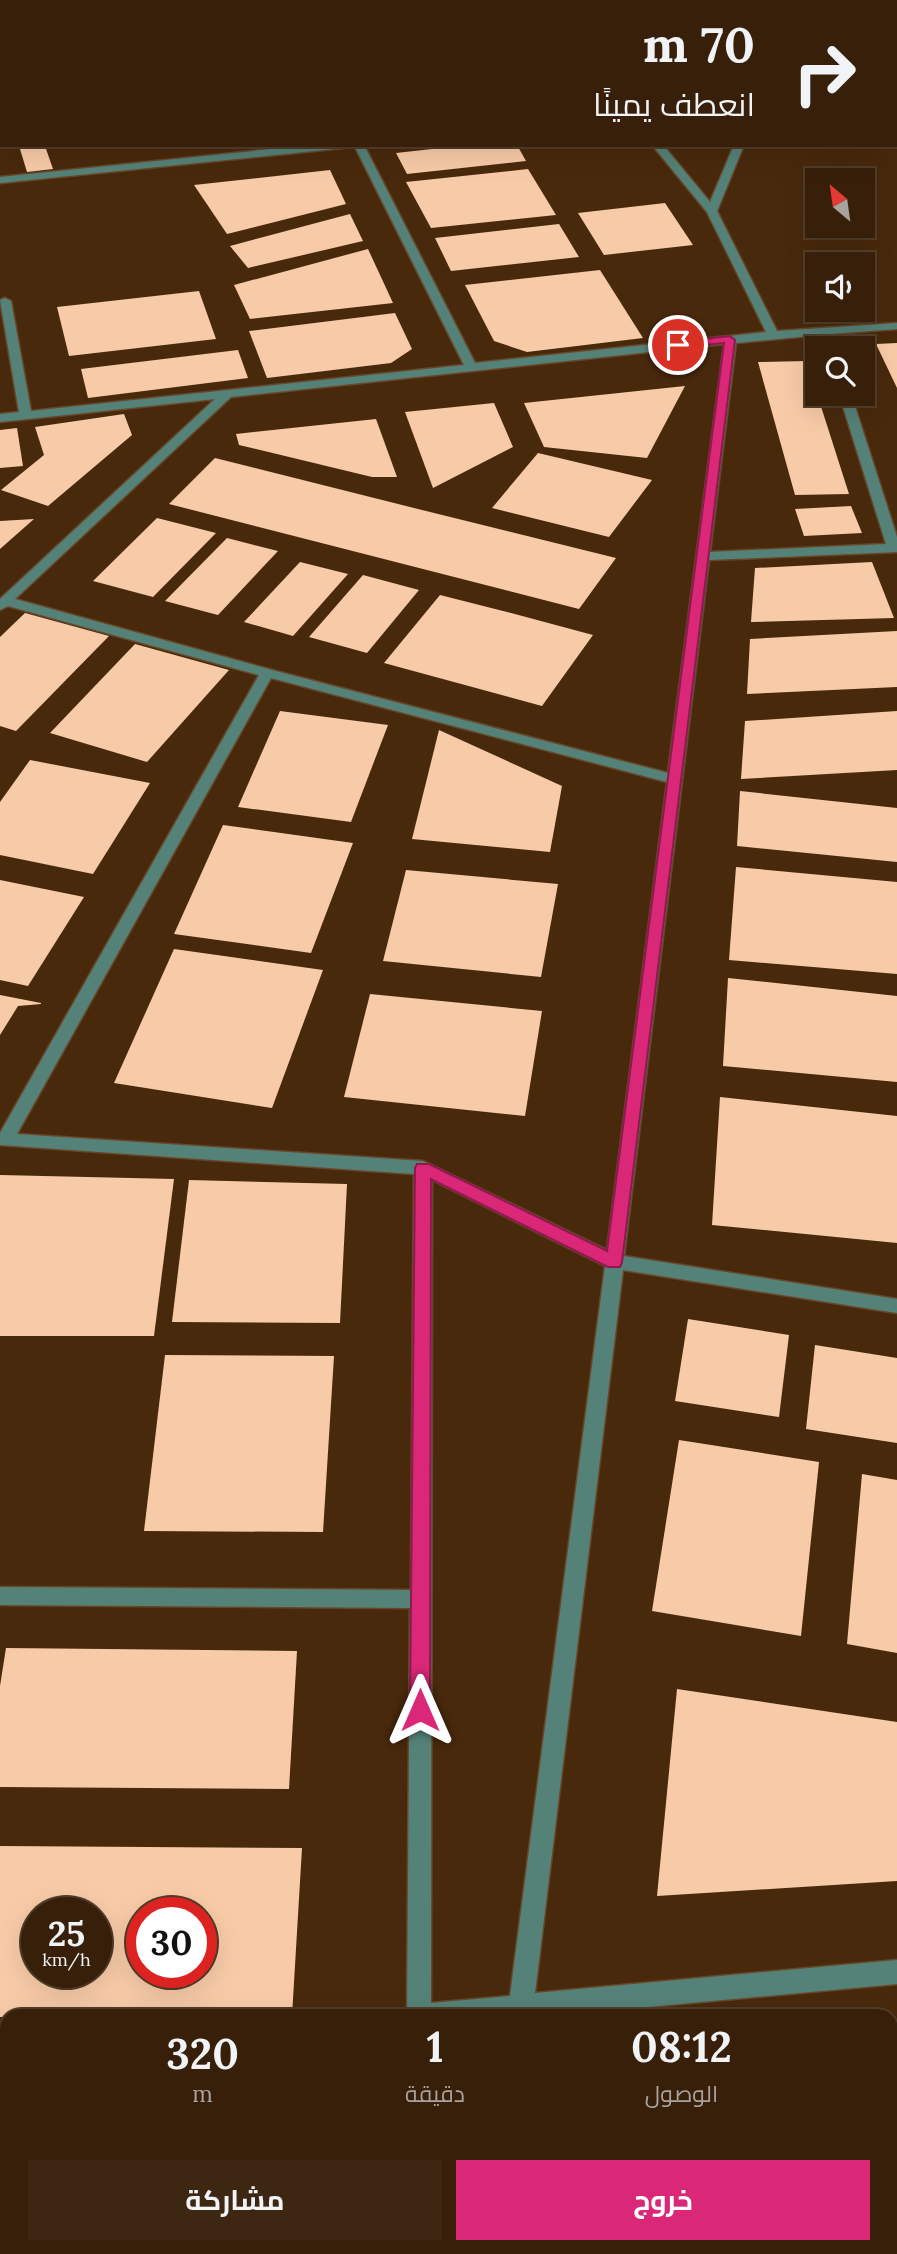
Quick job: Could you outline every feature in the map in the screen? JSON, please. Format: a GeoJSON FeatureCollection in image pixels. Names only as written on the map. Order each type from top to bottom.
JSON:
{"type":"FeatureCollection","features":[{"type":"Feature","properties":{"kind":"street"},"geometry":{"type":"LineString","coordinates":[[0,180],[324,147]]}},
{"type":"Feature","properties":{"kind":"street"},"geometry":{"type":"LineString","coordinates":[[360,147],[471,367]]}},
{"type":"Feature","properties":{"kind":"street"},"geometry":{"type":"LineString","coordinates":[[659,147],[712,211],[773,335]]}},
{"type":"Feature","properties":{"kind":"street"},"geometry":{"type":"LineString","coordinates":[[712,211],[738,147]]}},
{"type":"Feature","properties":{"kind":"street"},"geometry":{"type":"LineString","coordinates":[[5,301],[26,415]]}},
{"type":"Feature","properties":{"kind":"street"},"geometry":{"type":"LineString","coordinates":[[0,418],[773,335],[897,326]]}},
{"type":"Feature","properties":{"kind":"street"},"geometry":{"type":"LineString","coordinates":[[824,331],[826,336]]}},
{"type":"Feature","properties":{"kind":"street"},"geometry":{"type":"LineString","coordinates":[[521,2006],[730,340]]}},
{"type":"Feature","properties":{"kind":"street"},"geometry":{"type":"LineString","coordinates":[[3,603],[228,393]]}},
{"type":"Feature","properties":{"kind":"street"},"geometry":{"type":"LineString","coordinates":[[703,556],[896,548],[849,406]]}},
{"type":"Feature","properties":{"kind":"street"},"geometry":{"type":"LineString","coordinates":[[3,603],[675,779]]}},
{"type":"Feature","properties":{"kind":"street"},"geometry":{"type":"LineString","coordinates":[[267,673],[3,1140],[423,1168],[614,1262],[897,1306]]}},
{"type":"Feature","properties":{"kind":"street"},"geometry":{"type":"LineString","coordinates":[[420,2009],[423,1168]]}},
{"type":"Feature","properties":{"kind":"street"},"geometry":{"type":"LineString","coordinates":[[0,1596],[421,1599]]}},
{"type":"Feature","properties":{"kind":"street"},"geometry":{"type":"LineString","coordinates":[[491,2009],[897,1972]]}},
{"type":"Feature","properties":{"kind":"building"},"geometry":{"type":"Polygon","coordinates":[[[45,147],[53,169],[27,172],[20,149],[45,147]]]}},
{"type":"Feature","properties":{"kind":"building"},"geometry":{"type":"Polygon","coordinates":[[[450,147],[518,147],[526,161],[407,174],[396,153],[450,147]]]}},
{"type":"Feature","properties":{"kind":"building"},"geometry":{"type":"Polygon","coordinates":[[[528,169],[556,215],[431,228],[406,182],[528,169]]]}},
{"type":"Feature","properties":{"kind":"building"},"geometry":{"type":"Polygon","coordinates":[[[330,170],[346,204],[227,234],[194,185],[330,170]]]}},
{"type":"Feature","properties":{"kind":"building"},"geometry":{"type":"Polygon","coordinates":[[[665,203],[693,245],[604,255],[578,213],[665,203]]]}},
{"type":"Feature","properties":{"kind":"building"},"geometry":{"type":"Polygon","coordinates":[[[350,214],[363,241],[248,268],[230,246],[350,214]]]}},
{"type":"Feature","properties":{"kind":"building"},"geometry":{"type":"Polygon","coordinates":[[[559,224],[579,257],[451,271],[435,238],[559,224]]]}},
{"type":"Feature","properties":{"kind":"building"},"geometry":{"type":"Polygon","coordinates":[[[368,249],[393,303],[250,319],[234,285],[368,249]]]}},
{"type":"Feature","properties":{"kind":"building"},"geometry":{"type":"Polygon","coordinates":[[[600,270],[643,338],[527,352],[494,341],[465,285],[600,270]]]}},
{"type":"Feature","properties":{"kind":"building"},"geometry":{"type":"Polygon","coordinates":[[[199,291],[216,339],[69,356],[57,307],[199,291]]]}},
{"type":"Feature","properties":{"kind":"building"},"geometry":{"type":"Polygon","coordinates":[[[395,313],[412,349],[391,363],[267,378],[249,331],[395,313]]]}},
{"type":"Feature","properties":{"kind":"building"},"geometry":{"type":"Polygon","coordinates":[[[897,343],[897,388],[876,344],[897,343]]]}},
{"type":"Feature","properties":{"kind":"building"},"geometry":{"type":"Polygon","coordinates":[[[238,350],[248,378],[88,398],[81,369],[238,350]]]}},
{"type":"Feature","properties":{"kind":"building"},"geometry":{"type":"Polygon","coordinates":[[[805,361],[805,406],[821,406],[849,494],[795,495],[758,362],[805,361]]]}},
{"type":"Feature","properties":{"kind":"building"},"geometry":{"type":"Polygon","coordinates":[[[685,386],[647,458],[544,447],[524,403],[685,386]]]}},
{"type":"Feature","properties":{"kind":"building"},"geometry":{"type":"Polygon","coordinates":[[[494,403],[513,447],[433,488],[405,412],[494,403]]]}},
{"type":"Feature","properties":{"kind":"building"},"geometry":{"type":"Polygon","coordinates":[[[124,414],[132,435],[48,506],[1,490],[44,455],[35,427],[124,414]]]}},
{"type":"Feature","properties":{"kind":"building"},"geometry":{"type":"Polygon","coordinates":[[[376,419],[397,477],[372,477],[239,445],[236,434],[376,419]]]}},
{"type":"Feature","properties":{"kind":"building"},"geometry":{"type":"Polygon","coordinates":[[[17,428],[23,466],[0,468],[0,430],[17,428]]]}},
{"type":"Feature","properties":{"kind":"building"},"geometry":{"type":"Polygon","coordinates":[[[538,453],[652,480],[609,537],[492,508],[538,453]]]}},
{"type":"Feature","properties":{"kind":"building"},"geometry":{"type":"Polygon","coordinates":[[[215,458],[616,558],[579,609],[169,504],[215,458]]]}},
{"type":"Feature","properties":{"kind":"building"},"geometry":{"type":"Polygon","coordinates":[[[851,506],[862,533],[804,536],[795,509],[851,506]]]}},
{"type":"Feature","properties":{"kind":"building"},"geometry":{"type":"Polygon","coordinates":[[[157,518],[216,533],[153,597],[93,581],[157,518]]]}},
{"type":"Feature","properties":{"kind":"building"},"geometry":{"type":"Polygon","coordinates":[[[34,519],[0,549],[0,521],[34,519]]]}},
{"type":"Feature","properties":{"kind":"building"},"geometry":{"type":"Polygon","coordinates":[[[227,538],[278,551],[218,615],[165,601],[227,538]]]}},
{"type":"Feature","properties":{"kind":"building"},"geometry":{"type":"Polygon","coordinates":[[[300,562],[348,574],[293,636],[244,622],[300,562]]]}},
{"type":"Feature","properties":{"kind":"building"},"geometry":{"type":"Polygon","coordinates":[[[872,562],[894,618],[751,622],[755,568],[872,562]]]}},
{"type":"Feature","properties":{"kind":"building"},"geometry":{"type":"Polygon","coordinates":[[[363,575],[419,590],[367,653],[309,637],[363,575]]]}},
{"type":"Feature","properties":{"kind":"building"},"geometry":{"type":"Polygon","coordinates":[[[440,595],[593,635],[542,706],[384,663],[440,595]]]}},
{"type":"Feature","properties":{"kind":"building"},"geometry":{"type":"Polygon","coordinates":[[[25,613],[109,636],[16,731],[0,726],[0,637],[25,613]]]}},
{"type":"Feature","properties":{"kind":"building"},"geometry":{"type":"Polygon","coordinates":[[[897,631],[897,687],[747,694],[750,639],[897,631]]]}},
{"type":"Feature","properties":{"kind":"building"},"geometry":{"type":"Polygon","coordinates":[[[135,644],[229,670],[147,762],[50,733],[135,644]]]}},
{"type":"Feature","properties":{"kind":"building"},"geometry":{"type":"Polygon","coordinates":[[[280,711],[388,725],[351,822],[238,807],[280,711]]]}},
{"type":"Feature","properties":{"kind":"building"},"geometry":{"type":"Polygon","coordinates":[[[897,711],[897,770],[741,779],[745,721],[897,711]]]}},
{"type":"Feature","properties":{"kind":"building"},"geometry":{"type":"Polygon","coordinates":[[[439,730],[562,786],[550,852],[412,839],[439,730]]]}},
{"type":"Feature","properties":{"kind":"building"},"geometry":{"type":"Polygon","coordinates":[[[30,760],[150,783],[93,874],[0,855],[0,802],[30,760]]]}},
{"type":"Feature","properties":{"kind":"building"},"geometry":{"type":"Polygon","coordinates":[[[740,791],[897,808],[897,862],[737,846],[740,791]]]}},
{"type":"Feature","properties":{"kind":"building"},"geometry":{"type":"Polygon","coordinates":[[[223,825],[353,843],[311,953],[174,934],[223,825]]]}},
{"type":"Feature","properties":{"kind":"building"},"geometry":{"type":"Polygon","coordinates":[[[736,867],[897,882],[897,974],[729,960],[736,867]]]}},
{"type":"Feature","properties":{"kind":"building"},"geometry":{"type":"Polygon","coordinates":[[[406,870],[558,884],[541,977],[383,961],[406,870]]]}},
{"type":"Feature","properties":{"kind":"building"},"geometry":{"type":"Polygon","coordinates":[[[0,880],[84,897],[28,986],[0,980],[0,880]]]}},
{"type":"Feature","properties":{"kind":"building"},"geometry":{"type":"Polygon","coordinates":[[[174,949],[323,970],[272,1108],[114,1083],[174,949]]]}},
{"type":"Feature","properties":{"kind":"building"},"geometry":{"type":"Polygon","coordinates":[[[728,978],[897,996],[897,1082],[723,1066],[728,978]]]}},
{"type":"Feature","properties":{"kind":"building"},"geometry":{"type":"Polygon","coordinates":[[[370,994],[542,1011],[525,1116],[344,1097],[370,994]]]}},
{"type":"Feature","properties":{"kind":"building"},"geometry":{"type":"Polygon","coordinates":[[[0,995],[41,1004],[18,1006],[0,1035],[0,995]]]}},
{"type":"Feature","properties":{"kind":"building"},"geometry":{"type":"Polygon","coordinates":[[[720,1097],[897,1116],[897,1243],[712,1225],[720,1097]]]}},
{"type":"Feature","properties":{"kind":"building"},"geometry":{"type":"Polygon","coordinates":[[[0,1175],[174,1179],[154,1336],[0,1336],[0,1175]]]}},
{"type":"Feature","properties":{"kind":"building"},"geometry":{"type":"Polygon","coordinates":[[[189,1180],[347,1184],[340,1323],[172,1322],[189,1180]]]}},
{"type":"Feature","properties":{"kind":"building"},"geometry":{"type":"Polygon","coordinates":[[[688,1319],[789,1335],[779,1417],[675,1401],[688,1319]]]}},
{"type":"Feature","properties":{"kind":"building"},"geometry":{"type":"Polygon","coordinates":[[[815,1345],[897,1358],[897,1443],[806,1429],[815,1345]]]}},
{"type":"Feature","properties":{"kind":"building"},"geometry":{"type":"Polygon","coordinates":[[[165,1355],[334,1356],[323,1532],[144,1531],[165,1355]]]}},
{"type":"Feature","properties":{"kind":"building"},"geometry":{"type":"Polygon","coordinates":[[[679,1440],[819,1462],[801,1636],[652,1611],[679,1440]]]}},
{"type":"Feature","properties":{"kind":"building"},"geometry":{"type":"Polygon","coordinates":[[[862,1474],[897,1480],[897,1653],[847,1644],[862,1474]]]}},
{"type":"Feature","properties":{"kind":"building"},"geometry":{"type":"Polygon","coordinates":[[[6,1648],[297,1651],[289,1789],[0,1787],[0,1686],[6,1648]]]}},
{"type":"Feature","properties":{"kind":"building"},"geometry":{"type":"Polygon","coordinates":[[[677,1689],[897,1722],[897,1881],[657,1896],[677,1689]]]}},
{"type":"Feature","properties":{"kind":"building"},"geometry":{"type":"Polygon","coordinates":[[[0,1846],[302,1848],[292,2009],[0,2009],[0,1846]]]}},
{"type":"Feature","properties":{"kind":"route"},"geometry":{"type":"LineString","coordinates":[[420,1710],[423,1168],[614,1262],[730,340],[678,345]]}}]}
